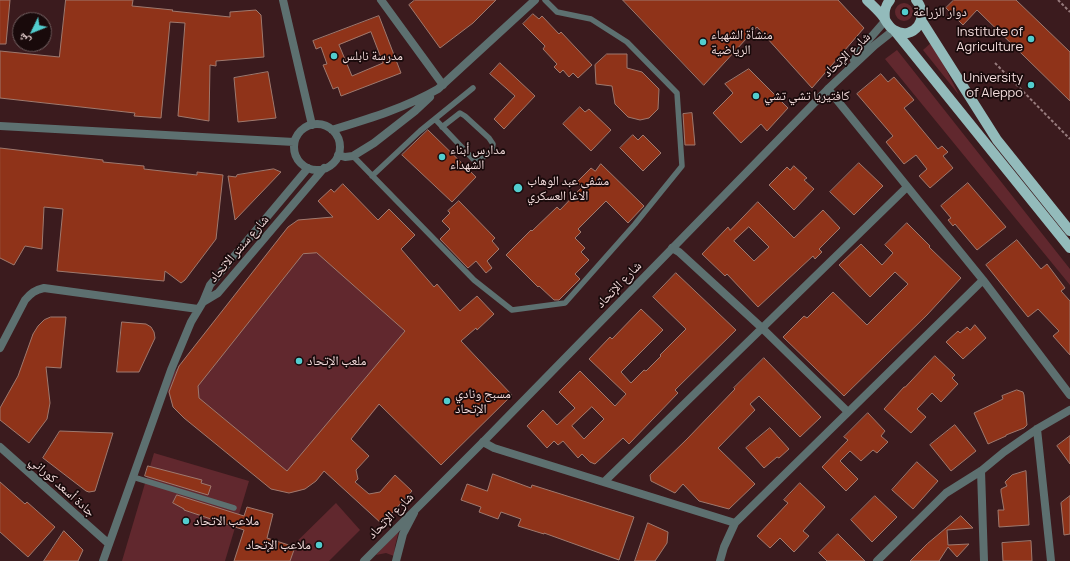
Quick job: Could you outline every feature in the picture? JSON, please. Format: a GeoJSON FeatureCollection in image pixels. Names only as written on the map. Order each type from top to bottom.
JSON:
{"type":"FeatureCollection","features":[{"type":"Feature","properties":{"kind":"main road"},"geometry":{"type":"LineString","coordinates":[[868,0],[894,30],[1070,248]]}},
{"type":"Feature","properties":{"kind":"main road"},"geometry":{"type":"LineString","coordinates":[[885,20],[884,12],[886,5],[890,0]]}},
{"type":"Feature","properties":{"kind":"main road"},"geometry":{"type":"LineString","coordinates":[[894,30],[906,33],[916,29],[921,20],[921,9],[916,0]]}},
{"type":"Feature","properties":{"kind":"main road"},"geometry":{"type":"LineString","coordinates":[[921,20],[997,140],[1070,231]]}},
{"type":"Feature","properties":{"kind":"street"},"geometry":{"type":"LineString","coordinates":[[283,0],[312,125]]}},
{"type":"Feature","properties":{"kind":"street"},"geometry":{"type":"LineString","coordinates":[[381,0],[440,87]]}},
{"type":"Feature","properties":{"kind":"street"},"geometry":{"type":"LineString","coordinates":[[338,155],[345,157],[353,156],[374,143],[415,112],[440,87],[535,0]]}},
{"type":"Feature","properties":{"kind":"street"},"geometry":{"type":"LineString","coordinates":[[847,71],[865,44],[885,20]]}},
{"type":"Feature","properties":{"kind":"street","name":"شارع الإتحاد"},"geometry":{"type":"LineString","coordinates":[[364,561],[483,442],[828,89],[875,45],[894,30]]}},
{"type":"Feature","properties":{"kind":"street"},"geometry":{"type":"LineString","coordinates":[[332,130],[422,99],[440,87]]}},
{"type":"Feature","properties":{"kind":"street"},"geometry":{"type":"LineString","coordinates":[[828,89],[983,280],[1070,395]]}},
{"type":"Feature","properties":{"kind":"street"},"geometry":{"type":"LineString","coordinates":[[319,124],[332,130],[336,135],[340,148],[338,155],[330,165],[319,170],[308,168],[298,160],[295,154],[294,142],[300,131],[306,127],[319,124]]}},
{"type":"Feature","properties":{"kind":"street"},"geometry":{"type":"LineString","coordinates":[[0,126],[294,142]]}},
{"type":"Feature","properties":{"kind":"street","name":"شارع سنتر الاتحاد"},"geometry":{"type":"LineString","coordinates":[[200,306],[210,285],[308,168]]}},
{"type":"Feature","properties":{"kind":"street","name":"شارع سنتر الاتحاد"},"geometry":{"type":"LineString","coordinates":[[200,306],[218,293],[324,168]]}},
{"type":"Feature","properties":{"kind":"street"},"geometry":{"type":"LineString","coordinates":[[604,482],[908,186]]}},
{"type":"Feature","properties":{"kind":"street"},"geometry":{"type":"LineString","coordinates":[[672,248],[679,252],[762,328],[848,412]]}},
{"type":"Feature","properties":{"kind":"street"},"geometry":{"type":"LineString","coordinates":[[720,561],[724,547],[735,523],[983,280]]}},
{"type":"Feature","properties":{"kind":"street"},"geometry":{"type":"LineString","coordinates":[[0,348],[25,300],[36,290],[44,288],[200,306],[170,370],[103,561]]}},
{"type":"Feature","properties":{"kind":"street"},"geometry":{"type":"LineString","coordinates":[[877,561],[946,493],[981,471],[1037,429],[1070,410]]}},
{"type":"Feature","properties":{"kind":"street"},"geometry":{"type":"LineString","coordinates":[[1037,429],[1052,561]]}},
{"type":"Feature","properties":{"kind":"street"},"geometry":{"type":"LineString","coordinates":[[483,442],[494,448],[735,523]]}},
{"type":"Feature","properties":{"kind":"street","name":"جادة أسعد كوراني"},"geometry":{"type":"LineString","coordinates":[[0,447],[109,544]]}},
{"type":"Feature","properties":{"kind":"street"},"geometry":{"type":"LineString","coordinates":[[981,471],[984,561]]}},
{"type":"Feature","properties":{"kind":"street"},"geometry":{"type":"LineString","coordinates":[[396,561],[403,534],[419,505]]}},
{"type":"Feature","properties":{"kind":"lane"},"geometry":{"type":"LineString","coordinates":[[353,156],[474,280],[512,310],[565,303],[635,224],[682,166],[677,93],[627,42],[591,19],[557,12],[545,0]]}},
{"type":"Feature","properties":{"kind":"lane"},"geometry":{"type":"LineString","coordinates":[[372,176],[420,131],[473,88]]}},
{"type":"Feature","properties":{"kind":"lane"},"geometry":{"type":"LineString","coordinates":[[435,119],[442,127],[473,159],[479,161],[492,150],[493,144],[489,138],[465,116],[460,114],[442,127]]}},
{"type":"Feature","properties":{"kind":"lane"},"geometry":{"type":"LineString","coordinates":[[132,477],[234,508]]}},
{"type":"Feature","properties":{"kind":"path"},"geometry":{"type":"LineString","coordinates":[[1058,0],[1070,12]]}},
{"type":"Feature","properties":{"kind":"path"},"geometry":{"type":"LineString","coordinates":[[995,63],[1070,139]]}},
{"type":"Feature","properties":{"kind":"shaded area"},"geometry":{"type":"Polygon","coordinates":[[[900,3],[908,3],[913,8],[911,19],[908,21],[900,21],[895,16],[895,8],[900,3]]]}},
{"type":"Feature","properties":{"kind":"shaded area"},"geometry":{"type":"Polygon","coordinates":[[[932,42],[959,95],[923,50],[932,42]]]}},
{"type":"Feature","properties":{"kind":"shaded area"},"geometry":{"type":"Polygon","coordinates":[[[897,50],[1070,269],[1070,285],[885,59],[897,50]]]}},
{"type":"Feature","properties":{"kind":"shaded area","name":"ملعب الإتحاد"},"geometry":{"type":"Polygon","coordinates":[[[318,218],[330,221],[431,343],[316,481],[310,486],[299,491],[284,492],[271,489],[173,407],[168,391],[169,379],[288,227],[298,220],[318,218]]]}},
{"type":"Feature","properties":{"kind":"shaded area","name":"ملاعب الاتحاد"},"geometry":{"type":"Polygon","coordinates":[[[154,453],[249,481],[225,561],[122,561],[154,453]]]}},
{"type":"Feature","properties":{"kind":"shaded area","name":"ملاعب الإتحاد"},"geometry":{"type":"Polygon","coordinates":[[[336,503],[360,530],[329,561],[277,561],[336,503]]]}},
{"type":"Feature","properties":{"kind":"shaded area"},"geometry":{"type":"Polygon","coordinates":[[[399,530],[394,556],[386,553],[376,555],[399,530]]]}},
{"type":"Feature","properties":{"kind":"building"},"geometry":{"type":"Polygon","coordinates":[[[0,0],[10,0],[6,44],[0,44],[0,0]]]}},
{"type":"Feature","properties":{"kind":"building"},"geometry":{"type":"Polygon","coordinates":[[[66,0],[133,0],[132,6],[230,17],[230,12],[256,10],[261,15],[264,57],[216,61],[216,66],[210,65],[209,121],[178,116],[185,23],[170,22],[161,118],[134,116],[135,113],[0,98],[0,51],[59,57],[66,0]]]}},
{"type":"Feature","properties":{"kind":"building"},"geometry":{"type":"Polygon","coordinates":[[[415,0],[496,0],[473,23],[440,48],[409,5],[415,0]]]}},
{"type":"Feature","properties":{"kind":"building"},"geometry":{"type":"Polygon","coordinates":[[[623,0],[838,0],[864,28],[812,88],[757,27],[704,85],[623,0]]]}},
{"type":"Feature","properties":{"kind":"building","name":"Institute of Agriculture"},"geometry":{"type":"Polygon","coordinates":[[[954,0],[1016,0],[1070,52],[1070,101],[977,10],[963,25],[946,8],[954,0]]]}},
{"type":"Feature","properties":{"kind":"building"},"geometry":{"type":"Polygon","coordinates":[[[533,14],[539,19],[542,16],[559,34],[561,32],[592,65],[578,78],[573,73],[569,77],[563,70],[560,73],[554,67],[557,64],[543,49],[545,46],[523,24],[533,14]]]}},
{"type":"Feature","properties":{"kind":"building","name":"مدرسة نابلس"},"geometry":{"type":"Polygon","coordinates":[[[379,16],[401,73],[341,96],[338,87],[333,89],[323,65],[327,64],[321,47],[316,49],[313,41],[379,16]],[[371,32],[339,45],[352,76],[383,63],[371,32]]]}},
{"type":"Feature","properties":{"kind":"building"},"geometry":{"type":"Polygon","coordinates":[[[607,54],[627,54],[627,68],[642,72],[659,89],[658,109],[649,118],[640,120],[628,117],[615,104],[612,86],[596,84],[595,65],[607,54]]]}},
{"type":"Feature","properties":{"kind":"building"},"geometry":{"type":"Polygon","coordinates":[[[500,63],[535,96],[504,129],[494,119],[515,96],[490,74],[500,63]]]}},
{"type":"Feature","properties":{"kind":"building","name":"كافتيريا تشي تشي"},"geometry":{"type":"Polygon","coordinates":[[[749,69],[788,108],[767,131],[761,124],[741,143],[713,113],[733,93],[725,84],[749,69]]]}},
{"type":"Feature","properties":{"kind":"building"},"geometry":{"type":"Polygon","coordinates":[[[268,72],[276,118],[238,122],[234,78],[268,72]]]}},
{"type":"Feature","properties":{"kind":"building"},"geometry":{"type":"Polygon","coordinates":[[[881,74],[888,82],[894,77],[914,100],[904,108],[938,149],[942,146],[948,152],[943,156],[953,168],[930,188],[919,176],[927,169],[916,155],[904,164],[886,142],[893,136],[857,94],[881,74]]]}},
{"type":"Feature","properties":{"kind":"building"},"geometry":{"type":"Polygon","coordinates":[[[580,107],[585,112],[589,109],[611,130],[591,151],[563,124],[580,107]]]}},
{"type":"Feature","properties":{"kind":"building"},"geometry":{"type":"Polygon","coordinates":[[[692,113],[695,145],[685,145],[683,114],[692,113]]]}},
{"type":"Feature","properties":{"kind":"building"},"geometry":{"type":"Polygon","coordinates":[[[428,130],[476,177],[452,202],[402,155],[428,130]]]}},
{"type":"Feature","properties":{"kind":"building"},"geometry":{"type":"Polygon","coordinates":[[[633,135],[638,140],[643,135],[661,153],[643,171],[620,148],[633,135]]]}},
{"type":"Feature","properties":{"kind":"building"},"geometry":{"type":"Polygon","coordinates":[[[0,148],[103,160],[103,162],[144,166],[144,169],[197,175],[197,172],[223,175],[216,239],[185,280],[181,283],[165,271],[164,281],[57,271],[63,209],[44,207],[42,249],[25,246],[14,265],[0,258],[0,148]]]}},
{"type":"Feature","properties":{"kind":"building"},"geometry":{"type":"Polygon","coordinates":[[[859,163],[883,186],[854,215],[830,192],[859,163]]]}},
{"type":"Feature","properties":{"kind":"building"},"geometry":{"type":"Polygon","coordinates":[[[601,164],[644,206],[628,223],[606,201],[578,229],[581,232],[575,238],[585,248],[581,252],[589,260],[575,274],[580,279],[559,300],[554,300],[539,286],[538,287],[506,255],[557,207],[560,210],[582,187],[577,182],[591,168],[595,171],[601,164]]]}},
{"type":"Feature","properties":{"kind":"building"},"geometry":{"type":"Polygon","coordinates":[[[794,166],[807,178],[804,180],[814,189],[794,210],[769,185],[787,167],[790,170],[794,166]]]}},
{"type":"Feature","properties":{"kind":"building"},"geometry":{"type":"Polygon","coordinates":[[[274,169],[281,172],[235,220],[228,176],[236,177],[237,175],[274,169]]]}},
{"type":"Feature","properties":{"kind":"building"},"geometry":{"type":"Polygon","coordinates":[[[968,183],[1006,227],[977,250],[955,224],[953,226],[948,220],[951,218],[941,206],[968,183]]]}},
{"type":"Feature","properties":{"kind":"building"},"geometry":{"type":"Polygon","coordinates":[[[343,184],[378,220],[389,209],[415,235],[401,249],[434,287],[437,284],[460,311],[477,296],[494,314],[477,330],[476,328],[461,341],[512,395],[441,465],[379,404],[351,439],[369,456],[356,470],[358,479],[355,482],[369,494],[380,492],[395,475],[412,491],[382,524],[324,471],[316,481],[305,489],[289,493],[271,489],[184,418],[173,407],[169,392],[179,366],[288,227],[298,220],[333,217],[318,201],[331,189],[334,192],[343,184]],[[317,253],[303,254],[198,386],[199,398],[287,471],[405,331],[317,253]]]}},
{"type":"Feature","properties":{"kind":"building"},"geometry":{"type":"Polygon","coordinates":[[[459,201],[495,238],[492,241],[499,249],[487,261],[492,268],[486,273],[476,261],[468,268],[440,239],[450,229],[442,221],[450,213],[448,211],[459,201]]]}},
{"type":"Feature","properties":{"kind":"building"},"geometry":{"type":"Polygon","coordinates":[[[758,202],[794,238],[823,210],[840,228],[819,249],[822,252],[815,259],[813,256],[758,307],[727,274],[725,276],[702,254],[728,227],[730,230],[758,202]],[[749,227],[734,241],[754,261],[769,247],[749,227]]]}},
{"type":"Feature","properties":{"kind":"building"},"geometry":{"type":"Polygon","coordinates":[[[907,223],[961,278],[927,315],[844,396],[783,337],[804,316],[807,318],[833,292],[867,325],[908,284],[895,272],[870,297],[839,265],[861,244],[882,265],[893,253],[885,245],[907,223]]]}},
{"type":"Feature","properties":{"kind":"building"},"geometry":{"type":"Polygon","coordinates":[[[1017,240],[1041,269],[1047,264],[1065,288],[1061,291],[1070,301],[1070,355],[1053,336],[1059,331],[1038,309],[1028,317],[986,265],[1017,240]]]}},
{"type":"Feature","properties":{"kind":"building"},"geometry":{"type":"Polygon","coordinates":[[[676,273],[736,330],[675,390],[678,393],[629,444],[623,438],[595,464],[590,462],[582,454],[578,458],[563,441],[558,445],[554,441],[547,448],[527,426],[543,410],[557,425],[575,408],[559,392],[580,371],[615,406],[626,394],[589,359],[610,337],[612,339],[641,309],[663,330],[621,372],[631,383],[644,370],[646,371],[686,329],[653,297],[676,273]],[[592,407],[572,426],[584,439],[604,419],[592,407]]]}},
{"type":"Feature","properties":{"kind":"building"},"geometry":{"type":"Polygon","coordinates":[[[51,317],[66,317],[61,368],[46,367],[50,403],[47,419],[29,443],[0,420],[0,408],[18,376],[33,334],[44,320],[51,317]]]}},
{"type":"Feature","properties":{"kind":"building"},"geometry":{"type":"Polygon","coordinates":[[[122,322],[146,324],[151,327],[154,332],[155,338],[139,372],[117,372],[122,322]]]}},
{"type":"Feature","properties":{"kind":"building"},"geometry":{"type":"Polygon","coordinates":[[[975,325],[986,338],[963,359],[946,342],[958,331],[960,333],[967,327],[970,330],[975,325]]]}},
{"type":"Feature","properties":{"kind":"building"},"geometry":{"type":"Polygon","coordinates":[[[935,356],[955,375],[952,378],[958,384],[941,402],[932,393],[917,409],[926,417],[911,433],[884,409],[935,356]]]}},
{"type":"Feature","properties":{"kind":"building"},"geometry":{"type":"Polygon","coordinates":[[[764,358],[821,417],[800,437],[759,396],[750,404],[755,410],[718,448],[755,484],[729,509],[699,501],[683,484],[675,493],[651,481],[650,475],[687,439],[764,358]]]}},
{"type":"Feature","properties":{"kind":"building"},"geometry":{"type":"Polygon","coordinates":[[[1017,390],[1023,392],[1024,395],[1027,425],[1024,428],[988,444],[974,413],[1003,399],[1002,396],[1017,390]]]}},
{"type":"Feature","properties":{"kind":"building"},"geometry":{"type":"Polygon","coordinates":[[[868,413],[885,431],[881,436],[888,442],[877,453],[873,450],[861,461],[850,451],[840,461],[858,479],[846,491],[822,467],[848,440],[844,437],[868,413]]]}},
{"type":"Feature","properties":{"kind":"building"},"geometry":{"type":"Polygon","coordinates":[[[955,425],[976,451],[951,471],[930,445],[955,425]]]}},
{"type":"Feature","properties":{"kind":"building"},"geometry":{"type":"Polygon","coordinates":[[[770,428],[789,449],[764,468],[746,448],[770,428]]]}},
{"type":"Feature","properties":{"kind":"building"},"geometry":{"type":"Polygon","coordinates":[[[60,431],[113,433],[95,491],[86,491],[43,458],[60,431]]]}},
{"type":"Feature","properties":{"kind":"building"},"geometry":{"type":"Polygon","coordinates":[[[1070,436],[1070,464],[1057,446],[1070,436]]]}},
{"type":"Feature","properties":{"kind":"building"},"geometry":{"type":"Polygon","coordinates":[[[917,462],[938,481],[913,509],[892,490],[917,462]]]}},
{"type":"Feature","properties":{"kind":"building"},"geometry":{"type":"Polygon","coordinates":[[[148,466],[202,480],[201,483],[211,486],[208,495],[145,476],[148,466]]]}},
{"type":"Feature","properties":{"kind":"building"},"geometry":{"type":"Polygon","coordinates":[[[1026,471],[1029,525],[999,527],[998,510],[1004,510],[1001,489],[1007,486],[1005,482],[1012,475],[1026,471]]]}},
{"type":"Feature","properties":{"kind":"building"},"geometry":{"type":"Polygon","coordinates":[[[493,474],[531,488],[532,485],[634,517],[619,560],[544,533],[518,526],[521,519],[501,512],[498,519],[479,512],[481,507],[461,500],[467,484],[487,491],[493,474]]]}},
{"type":"Feature","properties":{"kind":"building"},"geometry":{"type":"Polygon","coordinates":[[[0,482],[25,504],[27,502],[55,527],[28,557],[0,532],[0,482]]]}},
{"type":"Feature","properties":{"kind":"building"},"geometry":{"type":"Polygon","coordinates":[[[800,483],[825,507],[803,531],[809,536],[794,552],[780,538],[770,548],[757,536],[788,503],[784,500],[800,483]]]}},
{"type":"Feature","properties":{"kind":"building"},"geometry":{"type":"Polygon","coordinates":[[[177,495],[244,516],[247,507],[273,514],[267,538],[295,547],[290,561],[234,561],[244,530],[184,510],[173,503],[177,495]]]}},
{"type":"Feature","properties":{"kind":"building"},"geometry":{"type":"Polygon","coordinates":[[[875,496],[897,517],[872,542],[851,520],[875,496]]]}},
{"type":"Feature","properties":{"kind":"building"},"geometry":{"type":"Polygon","coordinates":[[[1070,496],[1070,534],[1064,535],[1061,503],[1070,496]]]}},
{"type":"Feature","properties":{"kind":"building"},"geometry":{"type":"Polygon","coordinates":[[[961,516],[973,528],[947,530],[948,545],[969,544],[957,557],[948,547],[939,561],[910,561],[927,544],[961,516]]]}},
{"type":"Feature","properties":{"kind":"building"},"geometry":{"type":"Polygon","coordinates":[[[648,523],[668,532],[667,543],[655,561],[635,561],[648,523]]]}},
{"type":"Feature","properties":{"kind":"building"},"geometry":{"type":"Polygon","coordinates":[[[64,531],[83,550],[78,561],[44,561],[64,531]]]}},
{"type":"Feature","properties":{"kind":"building"},"geometry":{"type":"Polygon","coordinates":[[[838,534],[865,561],[827,561],[819,553],[838,534]]]}},
{"type":"Feature","properties":{"kind":"building"},"geometry":{"type":"Polygon","coordinates":[[[1031,541],[1032,561],[1003,561],[1002,543],[1031,541]]]}},
{"type":"Feature","properties":{"kind":"place","name":"دوار الزراعة"},"geometry":{"type":"Point","coordinates":[905,12]}},
{"type":"Feature","properties":{"kind":"place","name":"Institute of Agriculture"},"geometry":{"type":"Point","coordinates":[1031,39]}},
{"type":"Feature","properties":{"kind":"place","name":"منشأة الشهباء الرياضية"},"geometry":{"type":"Point","coordinates":[703,42]}},
{"type":"Feature","properties":{"kind":"place","name":"مدرسة نابلس"},"geometry":{"type":"Point","coordinates":[334,56]}},
{"type":"Feature","properties":{"kind":"place","name":"University of Aleppo"},"geometry":{"type":"Point","coordinates":[1031,85]}},
{"type":"Feature","properties":{"kind":"place","name":"كافتيريا تشي تشي"},"geometry":{"type":"Point","coordinates":[756,96]}},
{"type":"Feature","properties":{"kind":"place","name":"مدارس أبناء الشهداء"},"geometry":{"type":"Point","coordinates":[442,157]}},
{"type":"Feature","properties":{"kind":"place","name":"مشفى عبد الوهاب الاغا العسكري"},"geometry":{"type":"Point","coordinates":[518,188]}},
{"type":"Feature","properties":{"kind":"place","name":"ملعب الإتحاد"},"geometry":{"type":"Point","coordinates":[299,361]}},
{"type":"Feature","properties":{"kind":"place","name":"مسبح ونادي الإتحاد"},"geometry":{"type":"Point","coordinates":[447,401]}},
{"type":"Feature","properties":{"kind":"place","name":"ملاعب الاتحاد"},"geometry":{"type":"Point","coordinates":[186,521]}},
{"type":"Feature","properties":{"kind":"place","name":"ملاعب الإتحاد"},"geometry":{"type":"Point","coordinates":[319,545]}}]}
